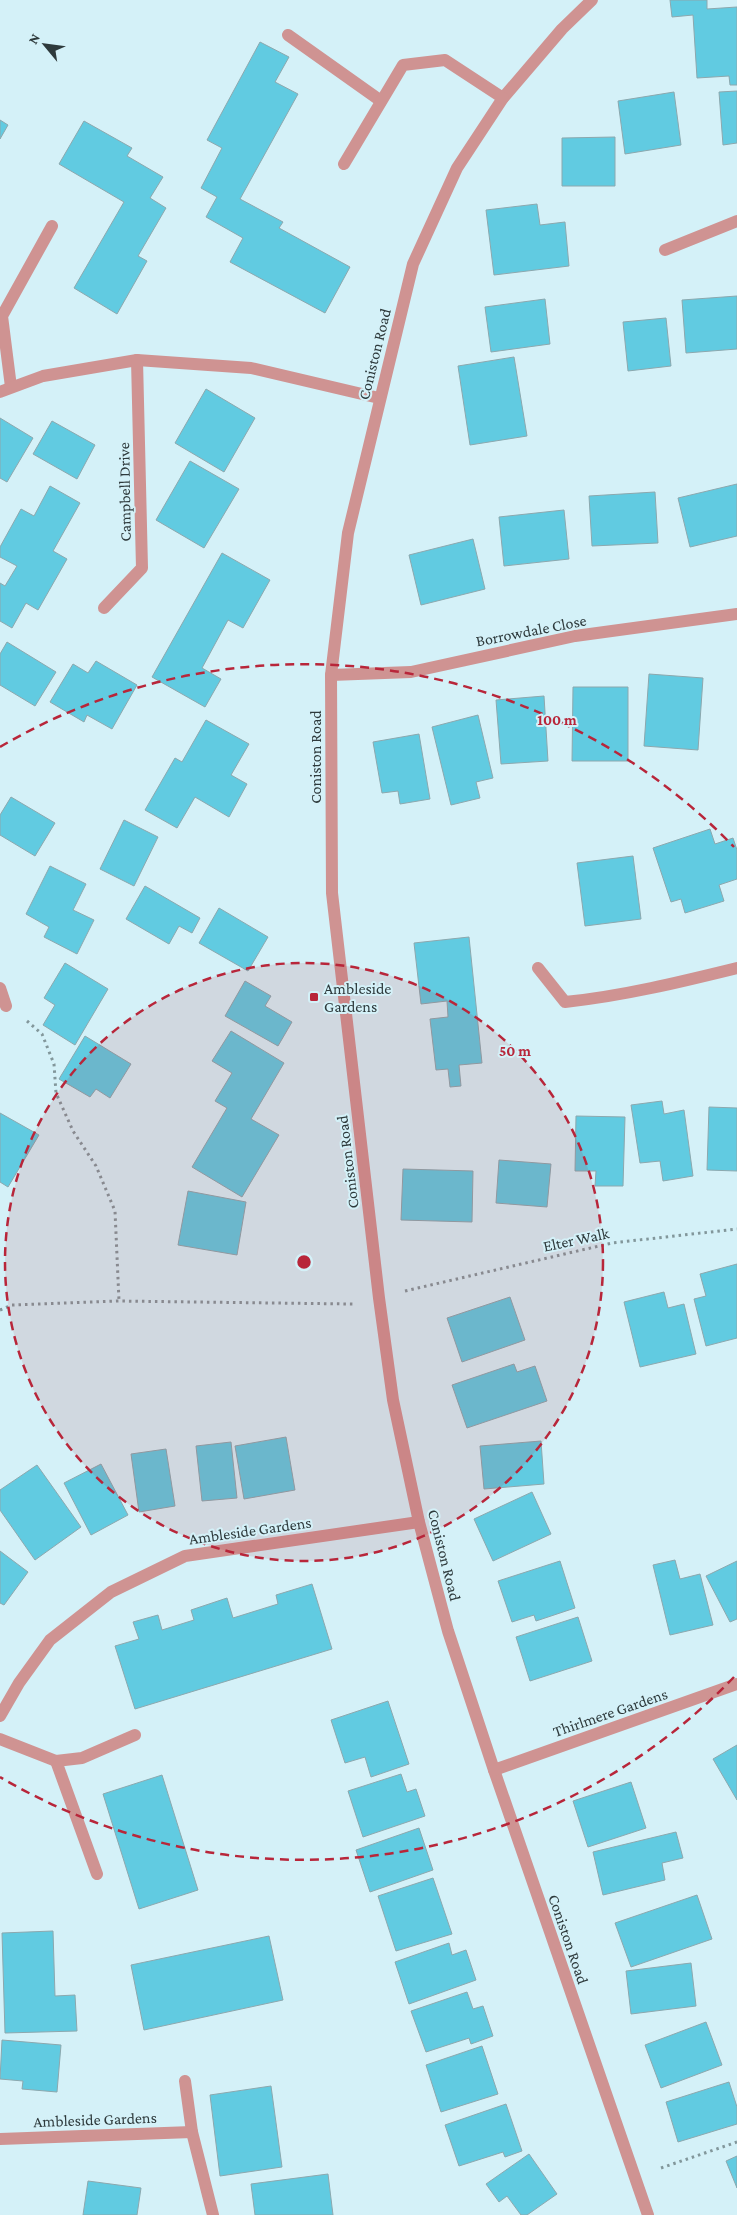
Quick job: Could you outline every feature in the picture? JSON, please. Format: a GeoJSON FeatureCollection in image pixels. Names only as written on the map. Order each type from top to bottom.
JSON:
{"type":"FeatureCollection","features":[{"type":"Feature","properties":{"kind":"street","name":"Coniston Road"},"geometry":{"type":"LineString","coordinates":[[592,0],[562,30],[503,98],[457,168],[413,264],[379,398],[348,533],[331,675],[332,893],[380,1307],[393,1400],[419,1522],[448,1631],[494,1770],[648,2215]]}},
{"type":"Feature","properties":{"kind":"street"},"geometry":{"type":"LineString","coordinates":[[288,35],[381,101]]}},
{"type":"Feature","properties":{"kind":"street"},"geometry":{"type":"LineString","coordinates":[[344,164],[403,65],[445,60],[503,98]]}},
{"type":"Feature","properties":{"kind":"street"},"geometry":{"type":"LineString","coordinates":[[665,250],[737,220]]}},
{"type":"Feature","properties":{"kind":"street"},"geometry":{"type":"LineString","coordinates":[[52,226],[2,316],[6,389],[43,376],[137,360],[251,368],[379,398]]}},
{"type":"Feature","properties":{"kind":"street","name":"Campbell Drive"},"geometry":{"type":"LineString","coordinates":[[104,608],[142,568],[137,360]]}},
{"type":"Feature","properties":{"kind":"street","name":"Borrowdale Close"},"geometry":{"type":"LineString","coordinates":[[331,675],[411,672],[575,636],[737,614]]}},
{"type":"Feature","properties":{"kind":"street"},"geometry":{"type":"LineString","coordinates":[[538,968],[565,1002],[594,999],[662,986],[737,968]]}},
{"type":"Feature","properties":{"kind":"street"},"geometry":{"type":"LineString","coordinates":[[0,988],[6,1006]]}},
{"type":"Feature","properties":{"kind":"street","name":"Ambleside Gardens"},"geometry":{"type":"LineString","coordinates":[[0,1716],[19,1683],[50,1640],[111,1592],[185,1556],[419,1522]]}},
{"type":"Feature","properties":{"kind":"street","name":"Thirlmere Gardens"},"geometry":{"type":"LineString","coordinates":[[494,1770],[737,1684]]}},
{"type":"Feature","properties":{"kind":"street"},"geometry":{"type":"LineString","coordinates":[[0,1740],[56,1760],[82,1758],[135,1736]]}},
{"type":"Feature","properties":{"kind":"street"},"geometry":{"type":"LineString","coordinates":[[56,1760],[97,1874]]}},
{"type":"Feature","properties":{"kind":"street"},"geometry":{"type":"LineString","coordinates":[[185,2081],[192,2132],[213,2215]]}},
{"type":"Feature","properties":{"kind":"street","name":"Ambleside Gardens"},"geometry":{"type":"LineString","coordinates":[[0,2139],[192,2132]]}},
{"type":"Feature","properties":{"kind":"path"},"geometry":{"type":"LineString","coordinates":[[6,1006],[42,1034],[54,1064],[56,1093],[73,1131],[96,1166],[115,1211],[119,1301]]}},
{"type":"Feature","properties":{"kind":"path","name":"Elter Walk"},"geometry":{"type":"LineString","coordinates":[[422,1287],[612,1243],[737,1229]]}},
{"type":"Feature","properties":{"kind":"path"},"geometry":{"type":"LineString","coordinates":[[0,1310],[12,1305],[119,1301],[349,1306]]}},
{"type":"Feature","properties":{"kind":"path"},"geometry":{"type":"LineString","coordinates":[[634,2177],[737,2142]]}},
{"type":"Feature","properties":{"kind":"building"},"geometry":{"type":"Polygon","coordinates":[[[670,0],[707,0],[707,9],[737,7],[737,85],[730,85],[729,76],[697,78],[693,15],[672,17],[670,0]]]}},
{"type":"Feature","properties":{"kind":"building"},"geometry":{"type":"Polygon","coordinates":[[[260,42],[289,57],[275,82],[298,94],[240,199],[283,222],[279,228],[350,267],[325,313],[230,262],[243,238],[206,217],[217,197],[201,188],[222,148],[207,140],[260,42]]]}},
{"type":"Feature","properties":{"kind":"building"},"geometry":{"type":"Polygon","coordinates":[[[737,91],[737,143],[723,145],[719,92],[737,91]]]}},
{"type":"Feature","properties":{"kind":"building"},"geometry":{"type":"Polygon","coordinates":[[[674,92],[681,145],[625,154],[618,101],[674,92]]]}},
{"type":"Feature","properties":{"kind":"building"},"geometry":{"type":"Polygon","coordinates":[[[0,120],[8,125],[0,139],[0,120]]]}},
{"type":"Feature","properties":{"kind":"building"},"geometry":{"type":"Polygon","coordinates":[[[84,121],[132,148],[127,156],[163,177],[150,198],[166,208],[138,256],[147,261],[117,314],[74,288],[124,202],[59,164],[84,121]]]}},
{"type":"Feature","properties":{"kind":"building"},"geometry":{"type":"Polygon","coordinates":[[[615,137],[615,186],[562,186],[562,138],[615,137]]]}},
{"type":"Feature","properties":{"kind":"building"},"geometry":{"type":"Polygon","coordinates":[[[537,204],[540,225],[565,222],[569,266],[494,275],[486,210],[537,204]]]}},
{"type":"Feature","properties":{"kind":"building"},"geometry":{"type":"Polygon","coordinates":[[[737,296],[737,349],[686,353],[682,300],[737,296]]]}},
{"type":"Feature","properties":{"kind":"building"},"geometry":{"type":"Polygon","coordinates":[[[545,299],[550,344],[491,352],[485,307],[545,299]]]}},
{"type":"Feature","properties":{"kind":"building"},"geometry":{"type":"Polygon","coordinates":[[[666,318],[671,366],[628,371],[623,322],[666,318]]]}},
{"type":"Feature","properties":{"kind":"building"},"geometry":{"type":"Polygon","coordinates":[[[514,357],[527,436],[470,445],[458,366],[514,357]]]}},
{"type":"Feature","properties":{"kind":"building"},"geometry":{"type":"Polygon","coordinates":[[[206,389],[255,418],[224,472],[175,443],[206,389]]]}},
{"type":"Feature","properties":{"kind":"building"},"geometry":{"type":"Polygon","coordinates":[[[0,418],[33,438],[7,482],[0,478],[0,418]]]}},
{"type":"Feature","properties":{"kind":"building"},"geometry":{"type":"Polygon","coordinates":[[[52,421],[95,445],[77,479],[33,454],[52,421]]]}},
{"type":"Feature","properties":{"kind":"building"},"geometry":{"type":"Polygon","coordinates":[[[190,461],[239,489],[204,548],[156,520],[190,461]]]}},
{"type":"Feature","properties":{"kind":"building"},"geometry":{"type":"Polygon","coordinates":[[[737,484],[737,536],[690,547],[678,498],[737,484]]]}},
{"type":"Feature","properties":{"kind":"building"},"geometry":{"type":"Polygon","coordinates":[[[50,486],[80,503],[53,551],[67,559],[38,610],[26,603],[12,628],[0,621],[0,583],[5,586],[17,566],[0,557],[0,547],[21,509],[34,516],[50,486]]]}},
{"type":"Feature","properties":{"kind":"building"},"geometry":{"type":"Polygon","coordinates":[[[655,492],[658,543],[592,546],[589,496],[655,492]]]}},
{"type":"Feature","properties":{"kind":"building"},"geometry":{"type":"Polygon","coordinates":[[[564,510],[569,559],[504,566],[499,517],[564,510]]]}},
{"type":"Feature","properties":{"kind":"building"},"geometry":{"type":"Polygon","coordinates":[[[473,539],[485,589],[421,605],[409,555],[473,539]]]}},
{"type":"Feature","properties":{"kind":"building"},"geometry":{"type":"Polygon","coordinates":[[[222,553],[270,580],[243,628],[228,620],[202,668],[221,679],[205,707],[152,677],[222,553]]]}},
{"type":"Feature","properties":{"kind":"building"},"geometry":{"type":"Polygon","coordinates":[[[7,642],[56,672],[35,706],[0,685],[0,654],[7,642]]]}},
{"type":"Feature","properties":{"kind":"building"},"geometry":{"type":"Polygon","coordinates":[[[96,661],[137,685],[112,729],[87,715],[84,722],[50,702],[73,664],[88,673],[96,661]]]}},
{"type":"Feature","properties":{"kind":"building"},"geometry":{"type":"Polygon","coordinates":[[[649,674],[703,678],[698,750],[644,746],[649,674]]]}},
{"type":"Feature","properties":{"kind":"building"},"geometry":{"type":"Polygon","coordinates":[[[573,687],[628,687],[628,761],[572,761],[573,687]]]}},
{"type":"Feature","properties":{"kind":"building"},"geometry":{"type":"Polygon","coordinates":[[[544,696],[548,761],[501,764],[496,700],[544,696]]]}},
{"type":"Feature","properties":{"kind":"building"},"geometry":{"type":"Polygon","coordinates":[[[478,715],[493,778],[476,782],[480,798],[451,805],[432,727],[478,715]]]}},
{"type":"Feature","properties":{"kind":"building"},"geometry":{"type":"Polygon","coordinates":[[[206,720],[249,744],[231,775],[247,784],[229,817],[195,797],[177,828],[145,810],[175,758],[182,762],[206,720]]]}},
{"type":"Feature","properties":{"kind":"building"},"geometry":{"type":"Polygon","coordinates":[[[419,734],[430,799],[400,804],[398,791],[382,793],[373,742],[419,734]]]}},
{"type":"Feature","properties":{"kind":"building"},"geometry":{"type":"Polygon","coordinates":[[[11,797],[55,823],[35,856],[0,835],[0,815],[11,797]]]}},
{"type":"Feature","properties":{"kind":"building"},"geometry":{"type":"Polygon","coordinates":[[[124,820],[158,837],[134,886],[100,869],[124,820]]]}},
{"type":"Feature","properties":{"kind":"building"},"geometry":{"type":"Polygon","coordinates":[[[710,829],[715,844],[733,838],[737,850],[737,879],[719,885],[724,901],[685,913],[681,899],[671,902],[653,848],[710,829]]]}},
{"type":"Feature","properties":{"kind":"building"},"geometry":{"type":"Polygon","coordinates":[[[633,856],[641,919],[585,926],[577,863],[633,856]]]}},
{"type":"Feature","properties":{"kind":"building"},"geometry":{"type":"Polygon","coordinates":[[[50,866],[86,884],[73,910],[94,920],[77,954],[44,937],[49,927],[26,914],[50,866]]]}},
{"type":"Feature","properties":{"kind":"building"},"geometry":{"type":"Polygon","coordinates":[[[145,886],[200,918],[192,933],[179,926],[169,944],[126,919],[145,886]]]}},
{"type":"Feature","properties":{"kind":"building"},"geometry":{"type":"Polygon","coordinates":[[[219,908],[268,937],[248,971],[199,943],[219,908]]]}},
{"type":"Feature","properties":{"kind":"building"},"geometry":{"type":"Polygon","coordinates":[[[469,937],[482,1063],[459,1065],[461,1086],[450,1087],[448,1069],[436,1070],[430,1019],[448,1017],[447,1001],[421,1004],[414,943],[469,937]]]}},
{"type":"Feature","properties":{"kind":"building"},"geometry":{"type":"Polygon","coordinates":[[[65,963],[108,989],[75,1045],[43,1025],[55,1005],[44,998],[65,963]]]}},
{"type":"Feature","properties":{"kind":"building"},"geometry":{"type":"Polygon","coordinates":[[[245,981],[271,996],[265,1006],[292,1022],[278,1046],[225,1016],[245,981]]]}},
{"type":"Feature","properties":{"kind":"building"},"geometry":{"type":"Polygon","coordinates":[[[231,1031],[284,1063],[251,1119],[279,1135],[242,1197],[192,1167],[227,1108],[215,1101],[232,1073],[212,1061],[231,1031]]]}},
{"type":"Feature","properties":{"kind":"building"},"geometry":{"type":"Polygon","coordinates":[[[85,1036],[131,1064],[110,1098],[96,1089],[90,1097],[59,1079],[85,1036]]]}},
{"type":"Feature","properties":{"kind":"building"},"geometry":{"type":"Polygon","coordinates":[[[662,1101],[664,1114],[684,1110],[693,1176],[663,1181],[660,1161],[640,1163],[631,1105],[662,1101]]]}},
{"type":"Feature","properties":{"kind":"building"},"geometry":{"type":"Polygon","coordinates":[[[709,1107],[737,1108],[737,1171],[707,1170],[709,1107]]]}},
{"type":"Feature","properties":{"kind":"building"},"geometry":{"type":"Polygon","coordinates":[[[0,1113],[39,1135],[8,1187],[0,1182],[0,1113]]]}},
{"type":"Feature","properties":{"kind":"building"},"geometry":{"type":"Polygon","coordinates":[[[576,1116],[625,1117],[623,1186],[595,1186],[596,1171],[575,1171],[576,1116]]]}},
{"type":"Feature","properties":{"kind":"building"},"geometry":{"type":"Polygon","coordinates":[[[499,1160],[551,1164],[547,1207],[496,1203],[499,1160]]]}},
{"type":"Feature","properties":{"kind":"building"},"geometry":{"type":"Polygon","coordinates":[[[403,1169],[473,1171],[472,1222],[401,1220],[403,1169]]]}},
{"type":"Feature","properties":{"kind":"building"},"geometry":{"type":"Polygon","coordinates":[[[188,1191],[246,1202],[237,1255],[178,1245],[188,1191]]]}},
{"type":"Feature","properties":{"kind":"building"},"geometry":{"type":"Polygon","coordinates":[[[737,1264],[737,1338],[706,1346],[694,1299],[706,1296],[700,1274],[737,1264]]]}},
{"type":"Feature","properties":{"kind":"building"},"geometry":{"type":"Polygon","coordinates":[[[664,1292],[668,1308],[684,1304],[696,1354],[640,1367],[624,1302],[664,1292]]]}},
{"type":"Feature","properties":{"kind":"building"},"geometry":{"type":"Polygon","coordinates":[[[510,1297],[525,1340],[462,1362],[447,1318],[510,1297]]]}},
{"type":"Feature","properties":{"kind":"building"},"geometry":{"type":"Polygon","coordinates":[[[514,1364],[517,1372],[535,1366],[547,1401],[467,1428],[452,1385],[514,1364]]]}},
{"type":"Feature","properties":{"kind":"building"},"geometry":{"type":"Polygon","coordinates":[[[286,1437],[295,1490],[244,1499],[235,1446],[286,1437]]]}},
{"type":"Feature","properties":{"kind":"building"},"geometry":{"type":"Polygon","coordinates":[[[541,1441],[544,1484],[484,1489],[480,1446],[541,1441]]]}},
{"type":"Feature","properties":{"kind":"building"},"geometry":{"type":"Polygon","coordinates":[[[231,1442],[237,1498],[202,1501],[196,1446],[231,1442]]]}},
{"type":"Feature","properties":{"kind":"building"},"geometry":{"type":"Polygon","coordinates":[[[166,1449],[175,1506],[139,1512],[131,1454],[166,1449]]]}},
{"type":"Feature","properties":{"kind":"building"},"geometry":{"type":"Polygon","coordinates":[[[101,1464],[128,1515],[91,1535],[64,1483],[101,1464]]]}},
{"type":"Feature","properties":{"kind":"building"},"geometry":{"type":"Polygon","coordinates":[[[37,1465],[81,1527],[35,1560],[0,1510],[0,1490],[37,1465]]]}},
{"type":"Feature","properties":{"kind":"building"},"geometry":{"type":"Polygon","coordinates":[[[532,1492],[551,1534],[493,1561],[474,1519],[532,1492]]]}},
{"type":"Feature","properties":{"kind":"building"},"geometry":{"type":"Polygon","coordinates":[[[0,1551],[28,1572],[4,1605],[0,1603],[0,1551]]]}},
{"type":"Feature","properties":{"kind":"building"},"geometry":{"type":"Polygon","coordinates":[[[675,1560],[680,1579],[700,1574],[713,1625],[670,1635],[653,1565],[675,1560]]]}},
{"type":"Feature","properties":{"kind":"building"},"geometry":{"type":"Polygon","coordinates":[[[560,1561],[575,1608],[536,1621],[534,1615],[512,1622],[498,1581],[560,1561]]]}},
{"type":"Feature","properties":{"kind":"building"},"geometry":{"type":"Polygon","coordinates":[[[737,1561],[737,1619],[730,1622],[706,1576],[737,1561]]]}},
{"type":"Feature","properties":{"kind":"building"},"geometry":{"type":"Polygon","coordinates":[[[312,1584],[332,1649],[135,1709],[115,1646],[139,1639],[133,1622],[158,1615],[162,1630],[194,1620],[191,1610],[227,1598],[233,1618],[278,1604],[276,1595],[312,1584]]]}},
{"type":"Feature","properties":{"kind":"building"},"geometry":{"type":"Polygon","coordinates":[[[578,1617],[592,1661],[530,1681],[516,1637],[578,1617]]]}},
{"type":"Feature","properties":{"kind":"building"},"geometry":{"type":"Polygon","coordinates":[[[388,1701],[409,1764],[371,1777],[365,1757],[345,1763],[331,1720],[388,1701]]]}},
{"type":"Feature","properties":{"kind":"building"},"geometry":{"type":"Polygon","coordinates":[[[737,1745],[737,1800],[713,1759],[737,1745]]]}},
{"type":"Feature","properties":{"kind":"building"},"geometry":{"type":"Polygon","coordinates":[[[401,1774],[407,1792],[416,1789],[425,1816],[363,1837],[348,1791],[401,1774]]]}},
{"type":"Feature","properties":{"kind":"building"},"geometry":{"type":"Polygon","coordinates":[[[162,1775],[198,1890],[139,1909],[103,1794],[162,1775]]]}},
{"type":"Feature","properties":{"kind":"building"},"geometry":{"type":"Polygon","coordinates":[[[631,1782],[646,1828],[588,1847],[573,1801],[631,1782]]]}},
{"type":"Feature","properties":{"kind":"building"},"geometry":{"type":"Polygon","coordinates":[[[419,1828],[433,1870],[370,1892],[356,1850],[419,1828]]]}},
{"type":"Feature","properties":{"kind":"building"},"geometry":{"type":"Polygon","coordinates":[[[676,1832],[683,1858],[662,1863],[665,1880],[603,1895],[593,1852],[676,1832]]]}},
{"type":"Feature","properties":{"kind":"building"},"geometry":{"type":"Polygon","coordinates":[[[433,1878],[452,1934],[396,1951],[378,1896],[433,1878]]]}},
{"type":"Feature","properties":{"kind":"building"},"geometry":{"type":"Polygon","coordinates":[[[697,1895],[712,1939],[631,1967],[615,1923],[697,1895]]]}},
{"type":"Feature","properties":{"kind":"building"},"geometry":{"type":"Polygon","coordinates":[[[53,1931],[55,1996],[75,1995],[77,2031],[5,2033],[2,1933],[53,1931]]]}},
{"type":"Feature","properties":{"kind":"building"},"geometry":{"type":"Polygon","coordinates":[[[269,1936],[283,2000],[144,2030],[131,1965],[269,1936]]]}},
{"type":"Feature","properties":{"kind":"building"},"geometry":{"type":"Polygon","coordinates":[[[449,1943],[452,1955],[466,1950],[476,1980],[409,2004],[395,1962],[449,1943]]]}},
{"type":"Feature","properties":{"kind":"building"},"geometry":{"type":"Polygon","coordinates":[[[691,1963],[696,2006],[631,2014],[626,1971],[691,1963]]]}},
{"type":"Feature","properties":{"kind":"building"},"geometry":{"type":"Polygon","coordinates":[[[467,1992],[473,2009],[483,2006],[493,2036],[471,2044],[469,2038],[426,2052],[411,2011],[467,1992]]]}},
{"type":"Feature","properties":{"kind":"building"},"geometry":{"type":"Polygon","coordinates":[[[706,2022],[722,2065],[661,2088],[645,2045],[706,2022]]]}},
{"type":"Feature","properties":{"kind":"building"},"geometry":{"type":"Polygon","coordinates":[[[2,2040],[61,2045],[57,2092],[22,2089],[23,2081],[0,2079],[2,2040]]]}},
{"type":"Feature","properties":{"kind":"building"},"geometry":{"type":"Polygon","coordinates":[[[482,2046],[498,2094],[441,2112],[426,2065],[482,2046]]]}},
{"type":"Feature","properties":{"kind":"building"},"geometry":{"type":"Polygon","coordinates":[[[729,2082],[737,2107],[737,2124],[678,2142],[666,2102],[729,2082]]]}},
{"type":"Feature","properties":{"kind":"building"},"geometry":{"type":"Polygon","coordinates":[[[271,2086],[282,2167],[220,2176],[210,2095],[271,2086]]]}},
{"type":"Feature","properties":{"kind":"building"},"geometry":{"type":"Polygon","coordinates":[[[506,2104],[522,2151],[505,2157],[503,2152],[459,2166],[445,2125],[506,2104]]]}},
{"type":"Feature","properties":{"kind":"building"},"geometry":{"type":"Polygon","coordinates":[[[529,2154],[557,2194],[527,2215],[521,2215],[507,2196],[499,2202],[486,2184],[529,2154]]]}},
{"type":"Feature","properties":{"kind":"building"},"geometry":{"type":"Polygon","coordinates":[[[737,2156],[737,2188],[726,2161],[737,2156]]]}},
{"type":"Feature","properties":{"kind":"building"},"geometry":{"type":"Polygon","coordinates":[[[328,2174],[333,2215],[255,2215],[251,2184],[328,2174]]]}},
{"type":"Feature","properties":{"kind":"building"},"geometry":{"type":"Polygon","coordinates":[[[88,2181],[141,2188],[137,2215],[83,2215],[88,2181]]]}},
{"type":"Feature","properties":{"kind":"place","name":"Ambleside Gardens"},"geometry":{"type":"Point","coordinates":[314,997]}}]}
